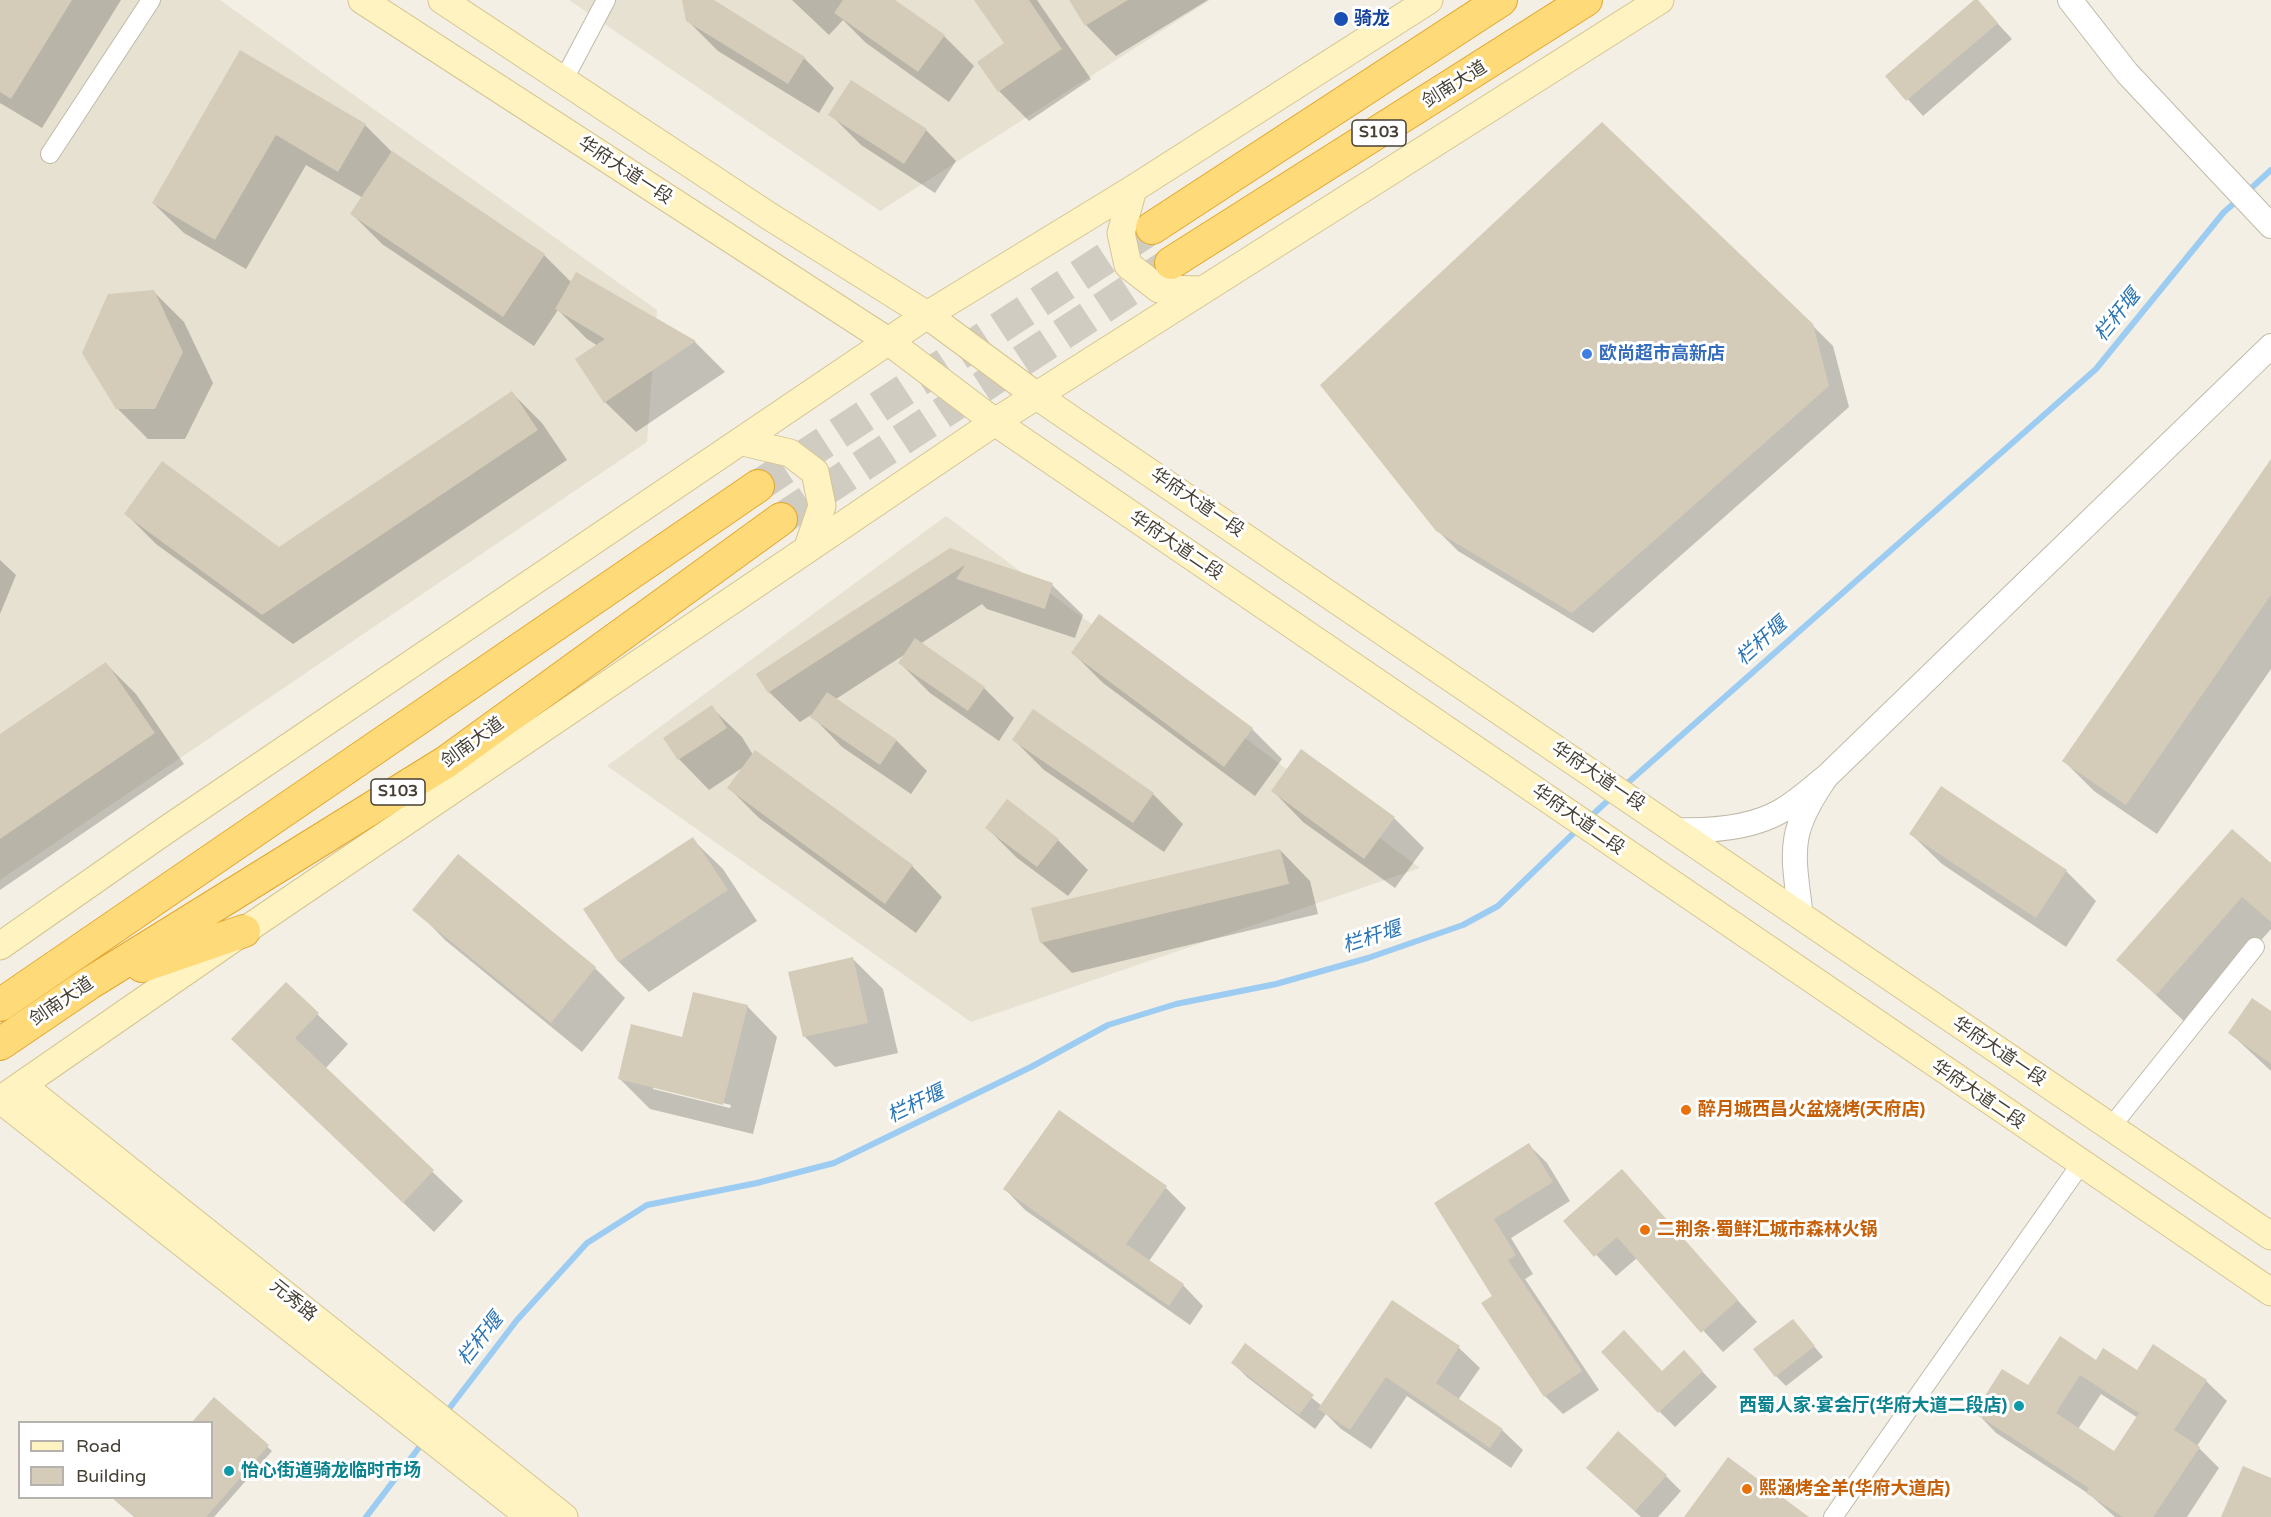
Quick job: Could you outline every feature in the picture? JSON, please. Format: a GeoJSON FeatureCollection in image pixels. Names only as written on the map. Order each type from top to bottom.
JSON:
{"type":"FeatureCollection","features":[{"type":"Feature","properties":{"kind":"highway","name":"S103"},"geometry":{"type":"LineString","coordinates":[[1152,228],[1501,0]]}},
{"type":"Feature","properties":{"kind":"highway","name":"剑南大道"},"geometry":{"type":"LineString","coordinates":[[1171,263],[1586,0]]}},
{"type":"Feature","properties":{"kind":"highway","name":"剑南大道"},"geometry":{"type":"LineString","coordinates":[[0,1005],[758,486]]}},
{"type":"Feature","properties":{"kind":"highway","name":"剑南大道"},"geometry":{"type":"LineString","coordinates":[[0,1044],[90,983],[446,762],[781,519]]}},
{"type":"Feature","properties":{"kind":"highway"},"geometry":{"type":"LineString","coordinates":[[90,983],[244,931]]}},
{"type":"Feature","properties":{"kind":"main road","name":"华府大道一段"},"geometry":{"type":"LineString","coordinates":[[362,0],[888,341]]}},
{"type":"Feature","properties":{"kind":"main road","name":"华府大道一段"},"geometry":{"type":"LineString","coordinates":[[442,0],[769,216],[927,315],[1037,396],[1599,779],[1644,807],[1800,917],[2271,1236]]}},
{"type":"Feature","properties":{"kind":"main road"},"geometry":{"type":"LineString","coordinates":[[0,946],[176,823],[743,442],[927,315],[1133,189],[1429,0]]}},
{"type":"Feature","properties":{"kind":"main road"},"geometry":{"type":"LineString","coordinates":[[8,1095],[244,931],[995,422],[1660,0]]}},
{"type":"Feature","properties":{"kind":"main road"},"geometry":{"type":"LineString","coordinates":[[1133,189],[1121,232],[1128,265],[1159,289],[1203,290]]}},
{"type":"Feature","properties":{"kind":"main road","name":"华府大道二段"},"geometry":{"type":"LineString","coordinates":[[888,341],[995,422],[2080,1165],[2271,1293]]}},
{"type":"Feature","properties":{"kind":"main road"},"geometry":{"type":"LineString","coordinates":[[743,442],[790,453],[815,472],[822,506],[808,547]]}},
{"type":"Feature","properties":{"kind":"main road","name":"元秀路"},"geometry":{"type":"LineString","coordinates":[[8,1095],[457,1444],[564,1517]]}},
{"type":"Feature","properties":{"kind":"main road","name":"元秀路"},"geometry":{"type":"LineString","coordinates":[[457,1444],[530,1517]]}},
{"type":"Feature","properties":{"kind":"street"},"geometry":{"type":"LineString","coordinates":[[50,154],[151,0]]}},
{"type":"Feature","properties":{"kind":"street"},"geometry":{"type":"LineString","coordinates":[[563,81],[606,0]]}},
{"type":"Feature","properties":{"kind":"street"},"geometry":{"type":"LineString","coordinates":[[2070,0],[2127,74],[2265,220]]}},
{"type":"Feature","properties":{"kind":"street"},"geometry":{"type":"LineString","coordinates":[[1676,830],[1698,831],[1745,824],[1780,812],[1826,777],[2271,345]]}},
{"type":"Feature","properties":{"kind":"street"},"geometry":{"type":"LineString","coordinates":[[1800,917],[1794,855],[1797,829],[1806,806],[1826,777]]}},
{"type":"Feature","properties":{"kind":"street"},"geometry":{"type":"LineString","coordinates":[[2110,1128],[2255,947]]}},
{"type":"Feature","properties":{"kind":"street"},"geometry":{"type":"LineString","coordinates":[[1833,1517],[2080,1165]]}},
{"type":"Feature","properties":{"kind":"shaded area"},"geometry":{"type":"Polygon","coordinates":[[[0,0],[220,0],[657,310],[647,442],[0,880],[0,0]]]}},
{"type":"Feature","properties":{"kind":"shaded area"},"geometry":{"type":"Polygon","coordinates":[[[569,0],[1210,0],[880,211],[569,0]]]}},
{"type":"Feature","properties":{"kind":"shaded area"},"geometry":{"type":"Polygon","coordinates":[[[946,516],[1420,868],[971,1022],[607,766],[946,516]]]}},
{"type":"Feature","properties":{"kind":"building"},"geometry":{"type":"Polygon","coordinates":[[[0,0],[72,0],[11,99],[0,92],[0,0]]]}},
{"type":"Feature","properties":{"kind":"building"},"geometry":{"type":"Polygon","coordinates":[[[682,0],[714,0],[805,57],[788,84],[686,21],[682,0]]]}},
{"type":"Feature","properties":{"kind":"building"},"geometry":{"type":"Polygon","coordinates":[[[843,0],[895,0],[945,35],[918,72],[834,13],[843,0]]]}},
{"type":"Feature","properties":{"kind":"building"},"geometry":{"type":"Polygon","coordinates":[[[974,0],[1029,0],[1062,49],[998,92],[977,62],[1004,43],[974,0]]]}},
{"type":"Feature","properties":{"kind":"building"},"geometry":{"type":"Polygon","coordinates":[[[1069,0],[1128,0],[1085,26],[1069,0]]]}},
{"type":"Feature","properties":{"kind":"building"},"geometry":{"type":"Polygon","coordinates":[[[1974,0],[1978,0],[1998,23],[1906,101],[1885,76],[1974,0]]]}},
{"type":"Feature","properties":{"kind":"building"},"geometry":{"type":"Polygon","coordinates":[[[240,50],[366,124],[338,172],[276,135],[215,240],[152,203],[240,50]]]}},
{"type":"Feature","properties":{"kind":"building"},"geometry":{"type":"Polygon","coordinates":[[[851,80],[927,129],[904,164],[828,115],[851,80]]]}},
{"type":"Feature","properties":{"kind":"building","name":"欧尚超市高新店"},"geometry":{"type":"Polygon","coordinates":[[[1602,122],[1813,324],[1829,386],[1572,613],[1436,531],[1320,385],[1602,122]]]}},
{"type":"Feature","properties":{"kind":"building"},"geometry":{"type":"Polygon","coordinates":[[[392,151],[545,254],[503,317],[350,214],[392,151]]]}},
{"type":"Feature","properties":{"kind":"building"},"geometry":{"type":"Polygon","coordinates":[[[576,272],[696,341],[604,403],[575,359],[605,339],[555,309],[576,272]]]}},
{"type":"Feature","properties":{"kind":"building"},"geometry":{"type":"Polygon","coordinates":[[[154,290],[183,352],[155,409],[116,409],[82,353],[108,294],[154,290]]]}},
{"type":"Feature","properties":{"kind":"building"},"geometry":{"type":"Polygon","coordinates":[[[512,391],[538,430],[262,615],[124,514],[162,461],[279,547],[512,391]]]}},
{"type":"Feature","properties":{"kind":"building"},"geometry":{"type":"Polygon","coordinates":[[[2271,459],[2271,595],[2126,805],[2062,761],[2271,459]]]}},
{"type":"Feature","properties":{"kind":"building"},"geometry":{"type":"Polygon","coordinates":[[[950,548],[1053,583],[1045,609],[956,579],[965,565],[768,693],[756,674],[950,548]]]}},
{"type":"Feature","properties":{"kind":"building"},"geometry":{"type":"Polygon","coordinates":[[[1099,614],[1253,728],[1224,767],[1071,653],[1099,614]]]}},
{"type":"Feature","properties":{"kind":"building"},"geometry":{"type":"Polygon","coordinates":[[[915,638],[985,687],[968,711],[898,663],[915,638]]]}},
{"type":"Feature","properties":{"kind":"building"},"geometry":{"type":"Polygon","coordinates":[[[106,662],[155,733],[0,839],[0,734],[106,662]]]}},
{"type":"Feature","properties":{"kind":"building"},"geometry":{"type":"Polygon","coordinates":[[[827,692],[897,740],[880,765],[810,717],[827,692]]]}},
{"type":"Feature","properties":{"kind":"building"},"geometry":{"type":"Polygon","coordinates":[[[712,705],[727,728],[678,760],[663,738],[712,705]]]}},
{"type":"Feature","properties":{"kind":"building"},"geometry":{"type":"Polygon","coordinates":[[[1033,709],[1154,793],[1133,823],[1012,740],[1033,709]]]}},
{"type":"Feature","properties":{"kind":"building"},"geometry":{"type":"Polygon","coordinates":[[[1301,749],[1395,817],[1364,859],[1271,791],[1301,749]]]}},
{"type":"Feature","properties":{"kind":"building"},"geometry":{"type":"Polygon","coordinates":[[[755,750],[913,865],[885,904],[727,788],[755,750]]]}},
{"type":"Feature","properties":{"kind":"building"},"geometry":{"type":"Polygon","coordinates":[[[1941,786],[2067,870],[2036,918],[1909,834],[1941,786]]]}},
{"type":"Feature","properties":{"kind":"building"},"geometry":{"type":"Polygon","coordinates":[[[1007,799],[1059,839],[1037,867],[985,828],[1007,799]]]}},
{"type":"Feature","properties":{"kind":"building"},"geometry":{"type":"Polygon","coordinates":[[[2232,829],[2271,863],[2271,922],[2242,897],[2156,995],[2116,960],[2232,829]]]}},
{"type":"Feature","properties":{"kind":"building"},"geometry":{"type":"Polygon","coordinates":[[[693,837],[728,890],[618,962],[583,909],[693,837]]]}},
{"type":"Feature","properties":{"kind":"building"},"geometry":{"type":"Polygon","coordinates":[[[1280,849],[1289,884],[1040,943],[1031,908],[1280,849]]]}},
{"type":"Feature","properties":{"kind":"building"},"geometry":{"type":"Polygon","coordinates":[[[458,854],[596,967],[551,1023],[412,910],[458,854]]]}},
{"type":"Feature","properties":{"kind":"building"},"geometry":{"type":"Polygon","coordinates":[[[853,957],[868,1023],[803,1037],[788,972],[853,957]]]}},
{"type":"Feature","properties":{"kind":"building"},"geometry":{"type":"Polygon","coordinates":[[[286,982],[319,1013],[295,1038],[434,1170],[403,1203],[231,1039],[286,982]]]}},
{"type":"Feature","properties":{"kind":"building"},"geometry":{"type":"Polygon","coordinates":[[[693,992],[748,1005],[723,1105],[618,1079],[631,1024],[682,1037],[693,992]]]}},
{"type":"Feature","properties":{"kind":"building"},"geometry":{"type":"Polygon","coordinates":[[[2252,998],[2271,1011],[2271,1064],[2228,1033],[2252,998]]]}},
{"type":"Feature","properties":{"kind":"building"},"geometry":{"type":"Polygon","coordinates":[[[1059,1110],[1167,1186],[1126,1244],[1184,1284],[1169,1306],[1003,1189],[1059,1110]]]}},
{"type":"Feature","properties":{"kind":"building"},"geometry":{"type":"Polygon","coordinates":[[[1529,1143],[1553,1182],[1494,1219],[1516,1255],[1508,1260],[1582,1371],[1544,1397],[1481,1303],[1492,1296],[1434,1203],[1529,1143]]]}},
{"type":"Feature","properties":{"kind":"building"},"geometry":{"type":"Polygon","coordinates":[[[1622,1169],[1738,1300],[1701,1333],[1617,1237],[1594,1257],[1563,1221],[1622,1169]]]}},
{"type":"Feature","properties":{"kind":"building"},"geometry":{"type":"Polygon","coordinates":[[[1392,1300],[1460,1346],[1436,1383],[1503,1429],[1490,1448],[1386,1377],[1350,1430],[1318,1409],[1392,1300]]]}},
{"type":"Feature","properties":{"kind":"building"},"geometry":{"type":"Polygon","coordinates":[[[1793,1319],[1815,1346],[1775,1377],[1753,1349],[1793,1319]]]}},
{"type":"Feature","properties":{"kind":"building"},"geometry":{"type":"Polygon","coordinates":[[[1624,1330],[1662,1371],[1684,1350],[1703,1371],[1658,1413],[1601,1352],[1624,1330]]]}},
{"type":"Feature","properties":{"kind":"building"},"geometry":{"type":"Polygon","coordinates":[[[2060,1336],[2096,1360],[2103,1348],[2137,1370],[2153,1344],[2207,1380],[2174,1430],[2200,1447],[2153,1517],[2123,1517],[2086,1493],[2089,1488],[1974,1413],[2002,1369],[2028,1385],[2060,1336]],[[2080,1375],[2056,1413],[2114,1451],[2139,1413],[2080,1375]]]}},
{"type":"Feature","properties":{"kind":"building"},"geometry":{"type":"Polygon","coordinates":[[[1245,1343],[1314,1395],[1299,1415],[1231,1363],[1245,1343]]]}},
{"type":"Feature","properties":{"kind":"building","name":"怡心街道骑龙临时市场"},"geometry":{"type":"Polygon","coordinates":[[[214,1397],[269,1445],[206,1517],[134,1517],[113,1499],[213,1499],[213,1421],[193,1421],[214,1397]]]}},
{"type":"Feature","properties":{"kind":"building"},"geometry":{"type":"Polygon","coordinates":[[[1618,1431],[1667,1475],[1635,1511],[1586,1468],[1618,1431]]]}},
{"type":"Feature","properties":{"kind":"building"},"geometry":{"type":"Polygon","coordinates":[[[1728,1457],[1809,1517],[1684,1517],[1728,1457]]]}},
{"type":"Feature","properties":{"kind":"building"},"geometry":{"type":"Polygon","coordinates":[[[2243,1466],[2271,1478],[2271,1517],[2221,1517],[2243,1466]]]}},
{"type":"Feature","properties":{"kind":"waterway","name":"栏杆堰"},"geometry":{"type":"LineString","coordinates":[[2247,192],[2271,170]]}},
{"type":"Feature","properties":{"kind":"waterway","name":"栏杆堰"},"geometry":{"type":"LineString","coordinates":[[1623,787],[2096,369],[2224,212],[2239,199]]}},
{"type":"Feature","properties":{"kind":"waterway","name":"栏杆堰"},"geometry":{"type":"LineString","coordinates":[[1590,817],[1613,796]]}},
{"type":"Feature","properties":{"kind":"waterway","name":"栏杆堰"},"geometry":{"type":"LineString","coordinates":[[445,1414],[517,1320],[587,1243],[647,1205],[757,1183],[834,1163],[1031,1067],[1108,1025],[1176,1004],[1276,984],[1368,958],[1463,925],[1498,906],[1578,829]]}},
{"type":"Feature","properties":{"kind":"waterway","name":"栏杆堰"},"geometry":{"type":"LineString","coordinates":[[366,1517],[424,1441]]}},
{"type":"Feature","properties":{"kind":"tunnel"},"geometry":{"type":"LineString","coordinates":[[758,486],[1152,228]]}},
{"type":"Feature","properties":{"kind":"tunnel"},"geometry":{"type":"LineString","coordinates":[[781,519],[1171,263]]}},
{"type":"Feature","properties":{"kind":"place","name":"骑龙"},"geometry":{"type":"Point","coordinates":[1341,19]}},
{"type":"Feature","properties":{"kind":"place","name":"欧尚超市高新店"},"geometry":{"type":"Point","coordinates":[1587,354]}},
{"type":"Feature","properties":{"kind":"place","name":"醉月城西昌火盆烧烤(天府店)"},"geometry":{"type":"Point","coordinates":[1686,1110]}},
{"type":"Feature","properties":{"kind":"place","name":"二荆条·蜀鲜汇城市森林火锅"},"geometry":{"type":"Point","coordinates":[1645,1230]}},
{"type":"Feature","properties":{"kind":"place","name":"西蜀人家·宴会厅(华府大道二段店)"},"geometry":{"type":"Point","coordinates":[2019,1406]}},
{"type":"Feature","properties":{"kind":"place","name":"怡心街道骑龙临时市场"},"geometry":{"type":"Point","coordinates":[229,1471]}},
{"type":"Feature","properties":{"kind":"place","name":"熙涵烤全羊(华府大道店)"},"geometry":{"type":"Point","coordinates":[1747,1489]}}]}
